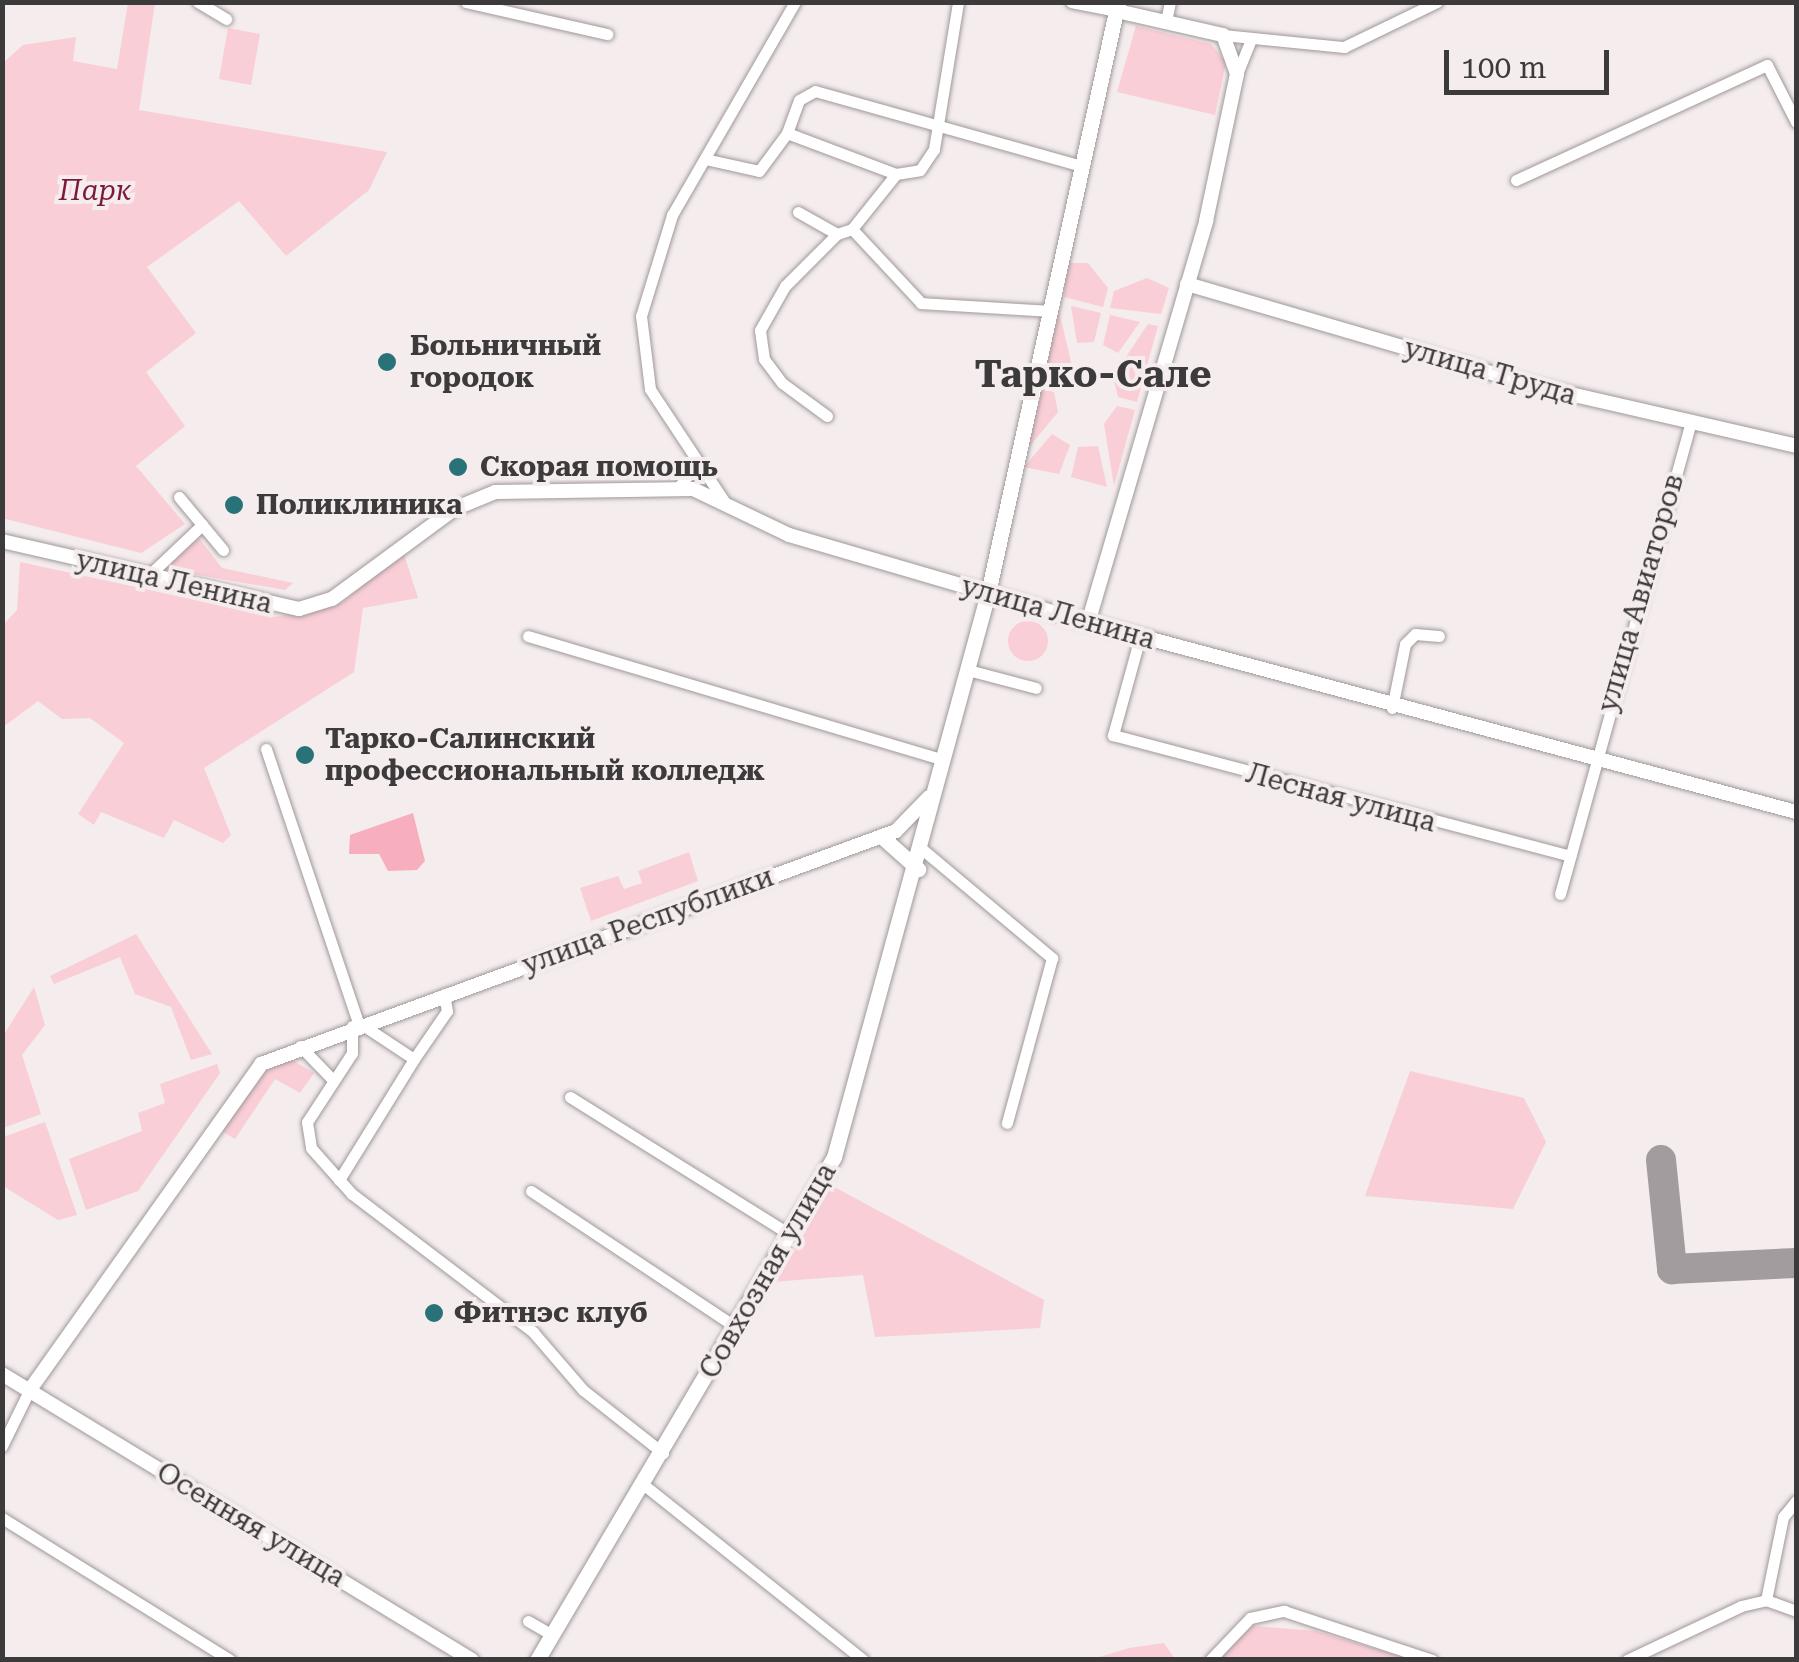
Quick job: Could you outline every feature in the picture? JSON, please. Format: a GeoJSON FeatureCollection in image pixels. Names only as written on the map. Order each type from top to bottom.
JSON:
{"type":"FeatureCollection","features":[{"type":"Feature","properties":{"kind":"main road","name":"улица Республики"},"geometry":{"type":"LineString","coordinates":[[929,796],[944,760],[988,593],[1118,7]]}},
{"type":"Feature","properties":{"kind":"main road","name":"Совхозная улица"},"geometry":{"type":"LineString","coordinates":[[537,1660],[663,1453],[834,1156],[918,869],[929,796]]}},
{"type":"Feature","properties":{"kind":"main road"},"geometry":{"type":"LineString","coordinates":[[881,836],[918,869]]}},
{"type":"Feature","properties":{"kind":"street"},"geometry":{"type":"LineString","coordinates":[[198,2],[226,18]]}},
{"type":"Feature","properties":{"kind":"street"},"geometry":{"type":"LineString","coordinates":[[466,2],[607,34]]}},
{"type":"Feature","properties":{"kind":"street","name":"улица Ленина"},"geometry":{"type":"LineString","coordinates":[[728,505],[696,465],[650,389],[641,316],[656,250],[795,2]]}},
{"type":"Feature","properties":{"kind":"street"},"geometry":{"type":"LineString","coordinates":[[787,133],[896,174],[912,175],[928,161],[944,49],[958,2]]}},
{"type":"Feature","properties":{"kind":"street"},"geometry":{"type":"LineString","coordinates":[[1071,2],[1118,7],[1250,41],[1344,47],[1437,2]]}},
{"type":"Feature","properties":{"kind":"street"},"geometry":{"type":"LineString","coordinates":[[1166,22],[1170,2]]}},
{"type":"Feature","properties":{"kind":"street"},"geometry":{"type":"LineString","coordinates":[[1223,35],[1237,74]]}},
{"type":"Feature","properties":{"kind":"street"},"geometry":{"type":"LineString","coordinates":[[1088,623],[1186,284],[1237,74],[1250,41]]}},
{"type":"Feature","properties":{"kind":"street"},"geometry":{"type":"LineString","coordinates":[[1516,180],[1767,65],[1796,122]]}},
{"type":"Feature","properties":{"kind":"street"},"geometry":{"type":"LineString","coordinates":[[705,159],[759,171],[787,133],[799,100],[815,92],[1082,166]]}},
{"type":"Feature","properties":{"kind":"street"},"geometry":{"type":"LineString","coordinates":[[826,416],[782,383],[764,359],[760,330],[784,286],[837,234],[852,229],[896,174]]}},
{"type":"Feature","properties":{"kind":"street"},"geometry":{"type":"LineString","coordinates":[[798,212],[837,234]]}},
{"type":"Feature","properties":{"kind":"street"},"geometry":{"type":"LineString","coordinates":[[852,229],[922,303],[1050,311]]}},
{"type":"Feature","properties":{"kind":"street","name":"улица Труда"},"geometry":{"type":"LineString","coordinates":[[1186,284],[1534,386],[1796,446]]}},
{"type":"Feature","properties":{"kind":"street","name":"улица Авиаторов"},"geometry":{"type":"LineString","coordinates":[[1560,894],[1691,421]]}},
{"type":"Feature","properties":{"kind":"street"},"geometry":{"type":"LineString","coordinates":[[678,488],[696,465]]}},
{"type":"Feature","properties":{"kind":"street","name":"улица Ленина"},"geometry":{"type":"LineString","coordinates":[[2,541],[299,609],[332,599],[454,510],[495,492],[678,488],[728,505],[789,535],[1088,623],[1593,764],[1796,812]]}},
{"type":"Feature","properties":{"kind":"street"},"geometry":{"type":"LineString","coordinates":[[179,498],[224,550]]}},
{"type":"Feature","properties":{"kind":"street"},"geometry":{"type":"LineString","coordinates":[[147,577],[202,525]]}},
{"type":"Feature","properties":{"kind":"street"},"geometry":{"type":"LineString","coordinates":[[1392,708],[1405,644],[1415,634],[1439,636]]}},
{"type":"Feature","properties":{"kind":"street"},"geometry":{"type":"LineString","coordinates":[[528,636],[944,760]]}},
{"type":"Feature","properties":{"kind":"street","name":"Лесная улица"},"geometry":{"type":"LineString","coordinates":[[1140,638],[1113,735],[1570,856]]}},
{"type":"Feature","properties":{"kind":"street"},"geometry":{"type":"LineString","coordinates":[[968,670],[1036,688]]}},
{"type":"Feature","properties":{"kind":"street"},"geometry":{"type":"LineString","coordinates":[[266,749],[355,1023],[356,1042],[312,1109],[310,1139],[339,1180],[542,1339],[591,1397],[663,1453]]}},
{"type":"Feature","properties":{"kind":"street","name":"улица Республики"},"geometry":{"type":"LineString","coordinates":[[30,1391],[248,1077],[300,1046],[355,1023],[881,836],[918,816],[929,796]]}},
{"type":"Feature","properties":{"kind":"street"},"geometry":{"type":"LineString","coordinates":[[922,849],[1052,958],[1008,1123]]}},
{"type":"Feature","properties":{"kind":"street"},"geometry":{"type":"LineString","coordinates":[[339,1180],[447,1011],[444,994]]}},
{"type":"Feature","properties":{"kind":"street"},"geometry":{"type":"LineString","coordinates":[[355,1023],[414,1059]]}},
{"type":"Feature","properties":{"kind":"street"},"geometry":{"type":"LineString","coordinates":[[300,1046],[334,1080]]}},
{"type":"Feature","properties":{"kind":"street"},"geometry":{"type":"LineString","coordinates":[[570,1097],[790,1234]]}},
{"type":"Feature","properties":{"kind":"street"},"geometry":{"type":"LineString","coordinates":[[531,1190],[736,1328]]}},
{"type":"Feature","properties":{"kind":"street","name":"Осенняя улица"},"geometry":{"type":"LineString","coordinates":[[2,1374],[472,1660]]}},
{"type":"Feature","properties":{"kind":"street"},"geometry":{"type":"LineString","coordinates":[[2,1446],[30,1391]]}},
{"type":"Feature","properties":{"kind":"street"},"geometry":{"type":"LineString","coordinates":[[644,1485],[863,1660]]}},
{"type":"Feature","properties":{"kind":"street"},"geometry":{"type":"LineString","coordinates":[[1766,1600],[1783,1517],[1796,1501]]}},
{"type":"Feature","properties":{"kind":"street"},"geometry":{"type":"LineString","coordinates":[[2,1518],[230,1660]]}},
{"type":"Feature","properties":{"kind":"street"},"geometry":{"type":"LineString","coordinates":[[1626,1660],[1701,1619],[1766,1600],[1796,1611]]}},
{"type":"Feature","properties":{"kind":"street"},"geometry":{"type":"LineString","coordinates":[[1210,1660],[1250,1618],[1284,1611],[1432,1660]]}},
{"type":"Feature","properties":{"kind":"street"},"geometry":{"type":"LineString","coordinates":[[528,1621],[552,1635]]}},
{"type":"Feature","properties":{"kind":"green space","name":"Парк"},"geometry":{"type":"Polygon","coordinates":[[[128,3],[155,3],[139,110],[387,152],[369,190],[286,256],[239,201],[147,267],[196,333],[146,372],[185,426],[136,466],[185,524],[141,553],[2,518],[3,63],[23,45],[76,37],[73,61],[117,69],[128,3]]]}},
{"type":"Feature","properties":{"kind":"green space"},"geometry":{"type":"Polygon","coordinates":[[[1136,26],[1211,44],[1226,62],[1215,115],[1117,92],[1136,26]]]}},
{"type":"Feature","properties":{"kind":"green space"},"geometry":{"type":"Polygon","coordinates":[[[228,28],[260,34],[251,85],[219,79],[228,28]]]}},
{"type":"Feature","properties":{"kind":"green space"},"geometry":{"type":"Polygon","coordinates":[[[1066,263],[1088,263],[1108,288],[1103,307],[1064,297],[1066,263]]]}},
{"type":"Feature","properties":{"kind":"green space"},"geometry":{"type":"Polygon","coordinates":[[[1147,278],[1169,288],[1161,314],[1110,308],[1114,291],[1147,278]]]}},
{"type":"Feature","properties":{"kind":"green space"},"geometry":{"type":"Polygon","coordinates":[[[1057,303],[1072,366],[1057,384],[1040,381],[1057,303]]]}},
{"type":"Feature","properties":{"kind":"green space"},"geometry":{"type":"Polygon","coordinates":[[[1071,306],[1101,313],[1094,342],[1077,343],[1071,306]]]}},
{"type":"Feature","properties":{"kind":"green space"},"geometry":{"type":"Polygon","coordinates":[[[1110,315],[1140,322],[1118,353],[1103,345],[1110,315]]]}},
{"type":"Feature","properties":{"kind":"green space"},"geometry":{"type":"Polygon","coordinates":[[[1148,324],[1158,326],[1137,402],[1118,397],[1113,376],[1148,324]]]}},
{"type":"Feature","properties":{"kind":"green space"},"geometry":{"type":"Polygon","coordinates":[[[1038,388],[1054,392],[1058,412],[1021,457],[1038,388]]]}},
{"type":"Feature","properties":{"kind":"green space"},"geometry":{"type":"Polygon","coordinates":[[[1117,406],[1135,410],[1114,486],[1104,424],[1117,406]]]}},
{"type":"Feature","properties":{"kind":"green space"},"geometry":{"type":"Polygon","coordinates":[[[1052,434],[1070,445],[1059,474],[1024,467],[1052,434]]]}},
{"type":"Feature","properties":{"kind":"green space"},"geometry":{"type":"Polygon","coordinates":[[[1098,446],[1107,487],[1071,477],[1078,447],[1098,446]]]}},
{"type":"Feature","properties":{"kind":"green space"},"geometry":{"type":"Polygon","coordinates":[[[199,538],[222,568],[293,583],[285,590],[153,567],[199,538]]]}},
{"type":"Feature","properties":{"kind":"green space"},"geometry":{"type":"Polygon","coordinates":[[[403,551],[418,598],[363,608],[354,672],[204,768],[231,835],[223,843],[174,820],[164,838],[101,812],[94,825],[78,814],[124,743],[90,718],[62,719],[38,701],[3,727],[3,625],[17,610],[20,562],[275,617],[342,603],[403,551]]]}},
{"type":"Feature","properties":{"kind":"green space"},"geometry":{"type":"Polygon","coordinates":[[[1028,621],[1042,627],[1048,641],[1042,655],[1028,661],[1014,655],[1008,641],[1014,627],[1028,621]]]}},
{"type":"Feature","properties":{"kind":"green space"},"geometry":{"type":"Polygon","coordinates":[[[689,852],[698,881],[591,921],[580,888],[618,876],[624,889],[642,883],[638,871],[689,852]]]}},
{"type":"Feature","properties":{"kind":"green space"},"geometry":{"type":"Polygon","coordinates":[[[136,934],[212,1054],[191,1060],[171,1007],[135,994],[120,957],[54,984],[50,976],[136,934]]]}},
{"type":"Feature","properties":{"kind":"green space"},"geometry":{"type":"Polygon","coordinates":[[[34,987],[45,1025],[22,1055],[41,1114],[3,1128],[3,1036],[34,987]]]}},
{"type":"Feature","properties":{"kind":"green space"},"geometry":{"type":"Polygon","coordinates":[[[292,1060],[314,1073],[300,1093],[275,1079],[235,1139],[220,1130],[266,1071],[292,1060]]]}},
{"type":"Feature","properties":{"kind":"green space"},"geometry":{"type":"Polygon","coordinates":[[[217,1064],[220,1073],[138,1191],[86,1210],[69,1159],[142,1131],[138,1113],[165,1103],[160,1084],[217,1064]]]}},
{"type":"Feature","properties":{"kind":"green space"},"geometry":{"type":"Polygon","coordinates":[[[1410,1071],[1524,1098],[1546,1142],[1513,1209],[1365,1196],[1410,1071]]]}},
{"type":"Feature","properties":{"kind":"green space"},"geometry":{"type":"Polygon","coordinates":[[[45,1122],[77,1215],[58,1220],[3,1186],[3,1137],[45,1122]]]}},
{"type":"Feature","properties":{"kind":"green space"},"geometry":{"type":"Polygon","coordinates":[[[827,1183],[1044,1300],[1040,1328],[875,1337],[863,1275],[771,1282],[827,1183]]]}},
{"type":"Feature","properties":{"kind":"green space"},"geometry":{"type":"Polygon","coordinates":[[[1253,1626],[1316,1631],[1409,1659],[1212,1660],[1253,1626]]]}},
{"type":"Feature","properties":{"kind":"green space"},"geometry":{"type":"Polygon","coordinates":[[[1164,1643],[1175,1659],[1093,1659],[1129,1648],[1164,1643]]]}},
{"type":"Feature","properties":{"kind":"shaded area"},"geometry":{"type":"Polygon","coordinates":[[[413,813],[425,861],[417,870],[388,871],[379,854],[349,854],[350,835],[413,813]]]}},
{"type":"Feature","properties":{"kind":"taxiway"},"geometry":{"type":"LineString","coordinates":[[1661,1160],[1672,1269],[1796,1263]]}},
{"type":"Feature","properties":{"kind":"place","name":"Больничный городок"},"geometry":{"type":"Point","coordinates":[387,362]}},
{"type":"Feature","properties":{"kind":"place","name":"Скорая помощь"},"geometry":{"type":"Point","coordinates":[458,467]}},
{"type":"Feature","properties":{"kind":"place","name":"Поликлиника"},"geometry":{"type":"Point","coordinates":[234,505]}},
{"type":"Feature","properties":{"kind":"place","name":"Тарко-Салинский профессиональный колледж"},"geometry":{"type":"Point","coordinates":[305,755]}},
{"type":"Feature","properties":{"kind":"place","name":"Фитнэс клуб"},"geometry":{"type":"Point","coordinates":[434,1313]}},
{"type":"Feature","properties":{"kind":"district","name":"Тарко-Сале"},"geometry":{"type":"Point","coordinates":[1093,375]}}]}
